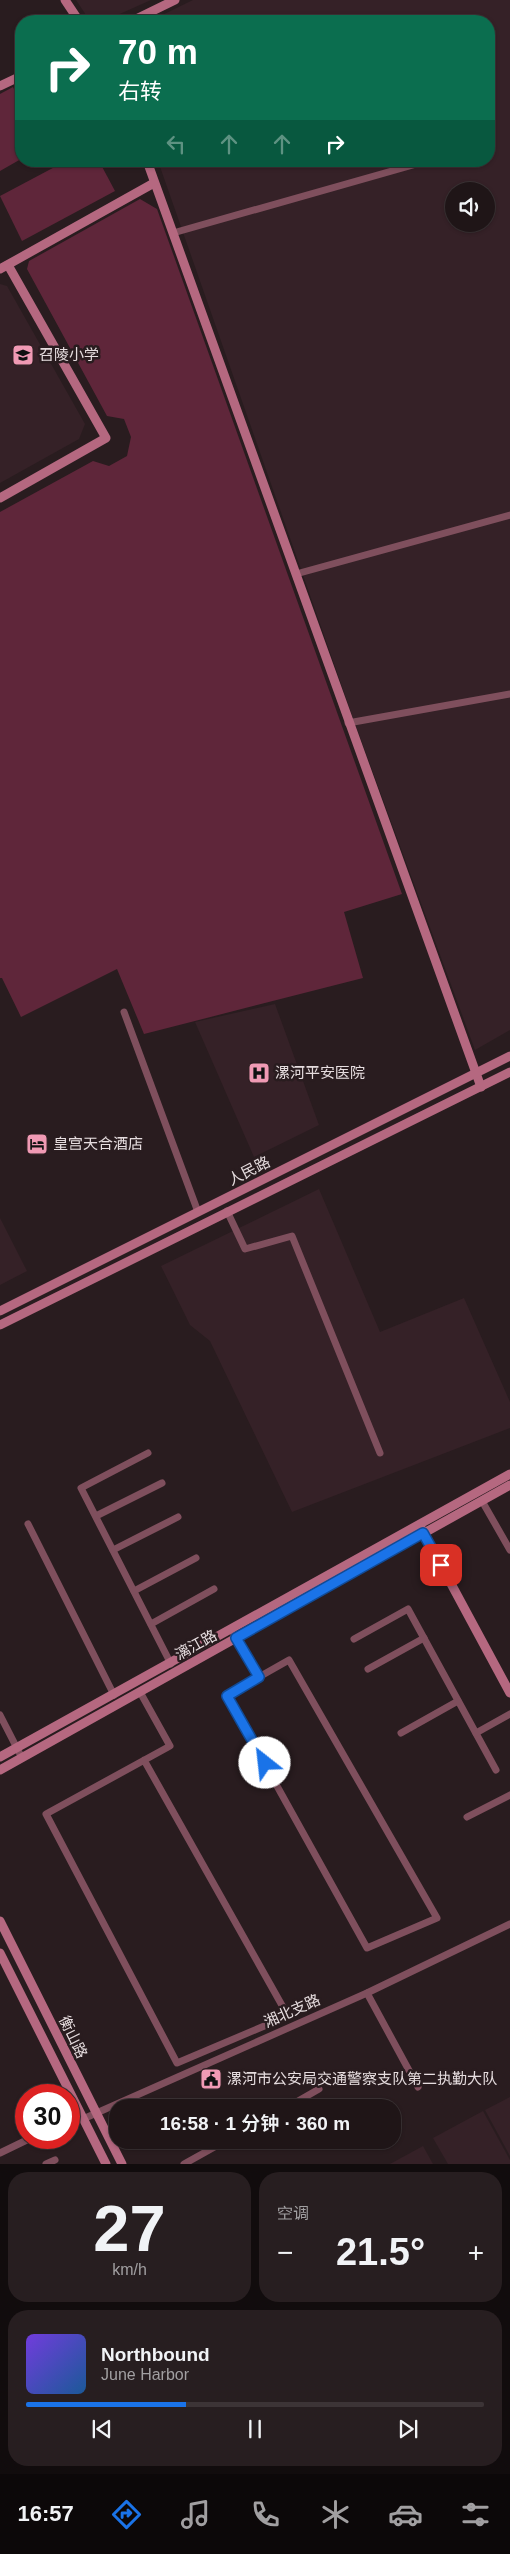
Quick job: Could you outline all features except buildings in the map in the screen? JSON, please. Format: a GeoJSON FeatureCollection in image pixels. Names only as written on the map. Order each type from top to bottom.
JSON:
{"type":"FeatureCollection","features":[{"type":"Feature","properties":{"kind":"street"},"geometry":{"type":"LineString","coordinates":[[65,0],[75,15]]}},
{"type":"Feature","properties":{"kind":"street"},"geometry":{"type":"LineString","coordinates":[[144,15],[175,0]]}},
{"type":"Feature","properties":{"kind":"street"},"geometry":{"type":"LineString","coordinates":[[0,86],[15,79]]}},
{"type":"Feature","properties":{"kind":"street"},"geometry":{"type":"LineString","coordinates":[[149,167],[348,723],[481,1087]]}},
{"type":"Feature","properties":{"kind":"street"},"geometry":{"type":"LineString","coordinates":[[173,233],[407,167]]}},
{"type":"Feature","properties":{"kind":"street"},"geometry":{"type":"LineString","coordinates":[[0,498],[106,438],[4,267],[154,183]]}},
{"type":"Feature","properties":{"kind":"street"},"geometry":{"type":"LineString","coordinates":[[296,574],[510,514]]}},
{"type":"Feature","properties":{"kind":"street"},"geometry":{"type":"LineString","coordinates":[[348,723],[510,694]]}},
{"type":"Feature","properties":{"kind":"street"},"geometry":{"type":"LineString","coordinates":[[124,1012],[198,1212]]}},
{"type":"Feature","properties":{"kind":"street","name":"人民路"},"geometry":{"type":"LineString","coordinates":[[0,1311],[510,1056]]}},
{"type":"Feature","properties":{"kind":"street","name":"人民路"},"geometry":{"type":"LineString","coordinates":[[0,1325],[510,1072]]}},
{"type":"Feature","properties":{"kind":"street"},"geometry":{"type":"LineString","coordinates":[[227,1211],[245,1249],[292,1236],[380,1453]]}},
{"type":"Feature","properties":{"kind":"street"},"geometry":{"type":"LineString","coordinates":[[148,1453],[81,1488],[171,1664]]}},
{"type":"Feature","properties":{"kind":"street","name":"漓江路"},"geometry":{"type":"LineString","coordinates":[[0,1770],[140,1692],[233,1634],[421,1529],[510,1474]]}},
{"type":"Feature","properties":{"kind":"street"},"geometry":{"type":"LineString","coordinates":[[96,1516],[162,1483]]}},
{"type":"Feature","properties":{"kind":"street","name":"漓江路"},"geometry":{"type":"LineString","coordinates":[[421,1529],[482,1501],[510,1485]]}},
{"type":"Feature","properties":{"kind":"street"},"geometry":{"type":"LineString","coordinates":[[482,1501],[510,1550]]}},
{"type":"Feature","properties":{"kind":"street"},"geometry":{"type":"LineString","coordinates":[[113,1550],[178,1517]]}},
{"type":"Feature","properties":{"kind":"street"},"geometry":{"type":"LineString","coordinates":[[28,1524],[114,1695]]}},
{"type":"Feature","properties":{"kind":"street"},"geometry":{"type":"LineString","coordinates":[[421,1529],[510,1693]]}},
{"type":"Feature","properties":{"kind":"street"},"geometry":{"type":"LineString","coordinates":[[134,1591],[196,1558]]}},
{"type":"Feature","properties":{"kind":"street"},"geometry":{"type":"LineString","coordinates":[[151,1624],[214,1589]]}},
{"type":"Feature","properties":{"kind":"street"},"geometry":{"type":"LineString","coordinates":[[354,1640],[408,1609],[496,1770]]}},
{"type":"Feature","properties":{"kind":"street"},"geometry":{"type":"LineString","coordinates":[[233,1634],[259,1677]]}},
{"type":"Feature","properties":{"kind":"street","name":"漓江路"},"geometry":{"type":"LineString","coordinates":[[0,1757],[171,1664],[233,1634]]}},
{"type":"Feature","properties":{"kind":"street"},"geometry":{"type":"LineString","coordinates":[[368,1669],[424,1638]]}},
{"type":"Feature","properties":{"kind":"street"},"geometry":{"type":"LineString","coordinates":[[289,1660],[437,1918],[367,1948],[227,1696],[259,1677],[289,1660]]}},
{"type":"Feature","properties":{"kind":"street"},"geometry":{"type":"LineString","coordinates":[[140,1692],[170,1746],[144,1760],[46,1814],[177,2063],[288,2016],[144,1760]]}},
{"type":"Feature","properties":{"kind":"street"},"geometry":{"type":"LineString","coordinates":[[400,1733],[458,1701]]}},
{"type":"Feature","properties":{"kind":"street"},"geometry":{"type":"LineString","coordinates":[[476,1733],[510,1714]]}},
{"type":"Feature","properties":{"kind":"street"},"geometry":{"type":"LineString","coordinates":[[0,1715],[22,1758]]}},
{"type":"Feature","properties":{"kind":"street"},"geometry":{"type":"LineString","coordinates":[[467,1817],[510,1795]]}},
{"type":"Feature","properties":{"kind":"street","name":"衡山路"},"geometry":{"type":"LineString","coordinates":[[0,1922],[122,2164]]}},
{"type":"Feature","properties":{"kind":"street","name":"湘北支路"},"geometry":{"type":"LineString","coordinates":[[84,2118],[367,1993],[510,1924]]}},
{"type":"Feature","properties":{"kind":"street","name":"衡山路"},"geometry":{"type":"LineString","coordinates":[[0,1953],[106,2164]]}},
{"type":"Feature","properties":{"kind":"street"},"geometry":{"type":"LineString","coordinates":[[367,1993],[418,2087]]}},
{"type":"Feature","properties":{"kind":"street"},"geometry":{"type":"LineString","coordinates":[[302,2099],[319,2089]]}},
{"type":"Feature","properties":{"kind":"street"},"geometry":{"type":"LineString","coordinates":[[0,2153],[15,2146]]}},
{"type":"Feature","properties":{"kind":"street"},"geometry":{"type":"LineString","coordinates":[[184,2164],[212,2149]]}},
{"type":"Feature","properties":{"kind":"street"},"geometry":{"type":"LineString","coordinates":[[46,2164],[55,2160]]}},
{"type":"Feature","properties":{"kind":"shaded area"},"geometry":{"type":"Polygon","coordinates":[[[76,0],[151,0],[117,15],[86,15],[76,0]]]}},
{"type":"Feature","properties":{"kind":"shaded area"},"geometry":{"type":"Polygon","coordinates":[[[193,0],[510,0],[510,1030],[475,1050],[353,718],[160,167],[495,167],[495,15],[162,15],[193,0]]]}},
{"type":"Feature","properties":{"kind":"shaded area"},"geometry":{"type":"Polygon","coordinates":[[[13,87],[15,91],[15,162],[0,171],[0,94],[13,87]]]}},
{"type":"Feature","properties":{"kind":"shaded area"},"geometry":{"type":"Polygon","coordinates":[[[55,167],[102,167],[115,191],[22,241],[0,196],[55,167]]]}},
{"type":"Feature","properties":{"kind":"shaded area"},"geometry":{"type":"Polygon","coordinates":[[[140,199],[157,209],[402,894],[344,912],[363,978],[144,1034],[117,969],[21,1017],[2,978],[0,978],[0,512],[93,461],[109,466],[127,456],[131,437],[124,419],[107,416],[27,269],[29,261],[140,199]]]}},
{"type":"Feature","properties":{"kind":"shaded area","name":"召陵小学"},"geometry":{"type":"Polygon","coordinates":[[[0,284],[7,286],[85,424],[79,439],[0,483],[0,284]]]}},
{"type":"Feature","properties":{"kind":"shaded area","name":"漯河平安医院"},"geometry":{"type":"Polygon","coordinates":[[[275,1004],[319,1125],[254,1157],[195,1022],[275,1004]]]}},
{"type":"Feature","properties":{"kind":"shaded area"},"geometry":{"type":"Polygon","coordinates":[[[319,1189],[380,1332],[464,1298],[510,1402],[510,1428],[292,1512],[210,1341],[190,1325],[161,1266],[319,1189]]]}},
{"type":"Feature","properties":{"kind":"shaded area"},"geometry":{"type":"Polygon","coordinates":[[[0,1218],[27,1271],[0,1285],[0,1218]]]}},
{"type":"Feature","properties":{"kind":"shaded area"},"geometry":{"type":"Polygon","coordinates":[[[510,2097],[510,2156],[485,2110],[510,2097]]]}},
{"type":"Feature","properties":{"kind":"shaded area"},"geometry":{"type":"Polygon","coordinates":[[[483,2111],[510,2160],[510,2164],[448,2164],[433,2138],[483,2111]]]}},
{"type":"Feature","properties":{"kind":"shaded area"},"geometry":{"type":"Polygon","coordinates":[[[423,2146],[433,2164],[390,2164],[423,2146]]]}},
{"type":"Feature","properties":{"kind":"place","name":"召陵小学"},"geometry":{"type":"Point","coordinates":[23,355]}},
{"type":"Feature","properties":{"kind":"place","name":"漯河平安医院"},"geometry":{"type":"Point","coordinates":[259,1073]}},
{"type":"Feature","properties":{"kind":"place","name":"皇宫天合酒店"},"geometry":{"type":"Point","coordinates":[37,1144]}},
{"type":"Feature","properties":{"kind":"place","name":"漯河市公安局交通警察支队第二执勤大队"},"geometry":{"type":"Point","coordinates":[211,2079]}},
{"type":"Feature","properties":{"kind":"route"},"geometry":{"type":"LineString","coordinates":[[265,1763],[227,1696],[259,1677],[236,1638],[423,1533],[441,1565]]}}]}
